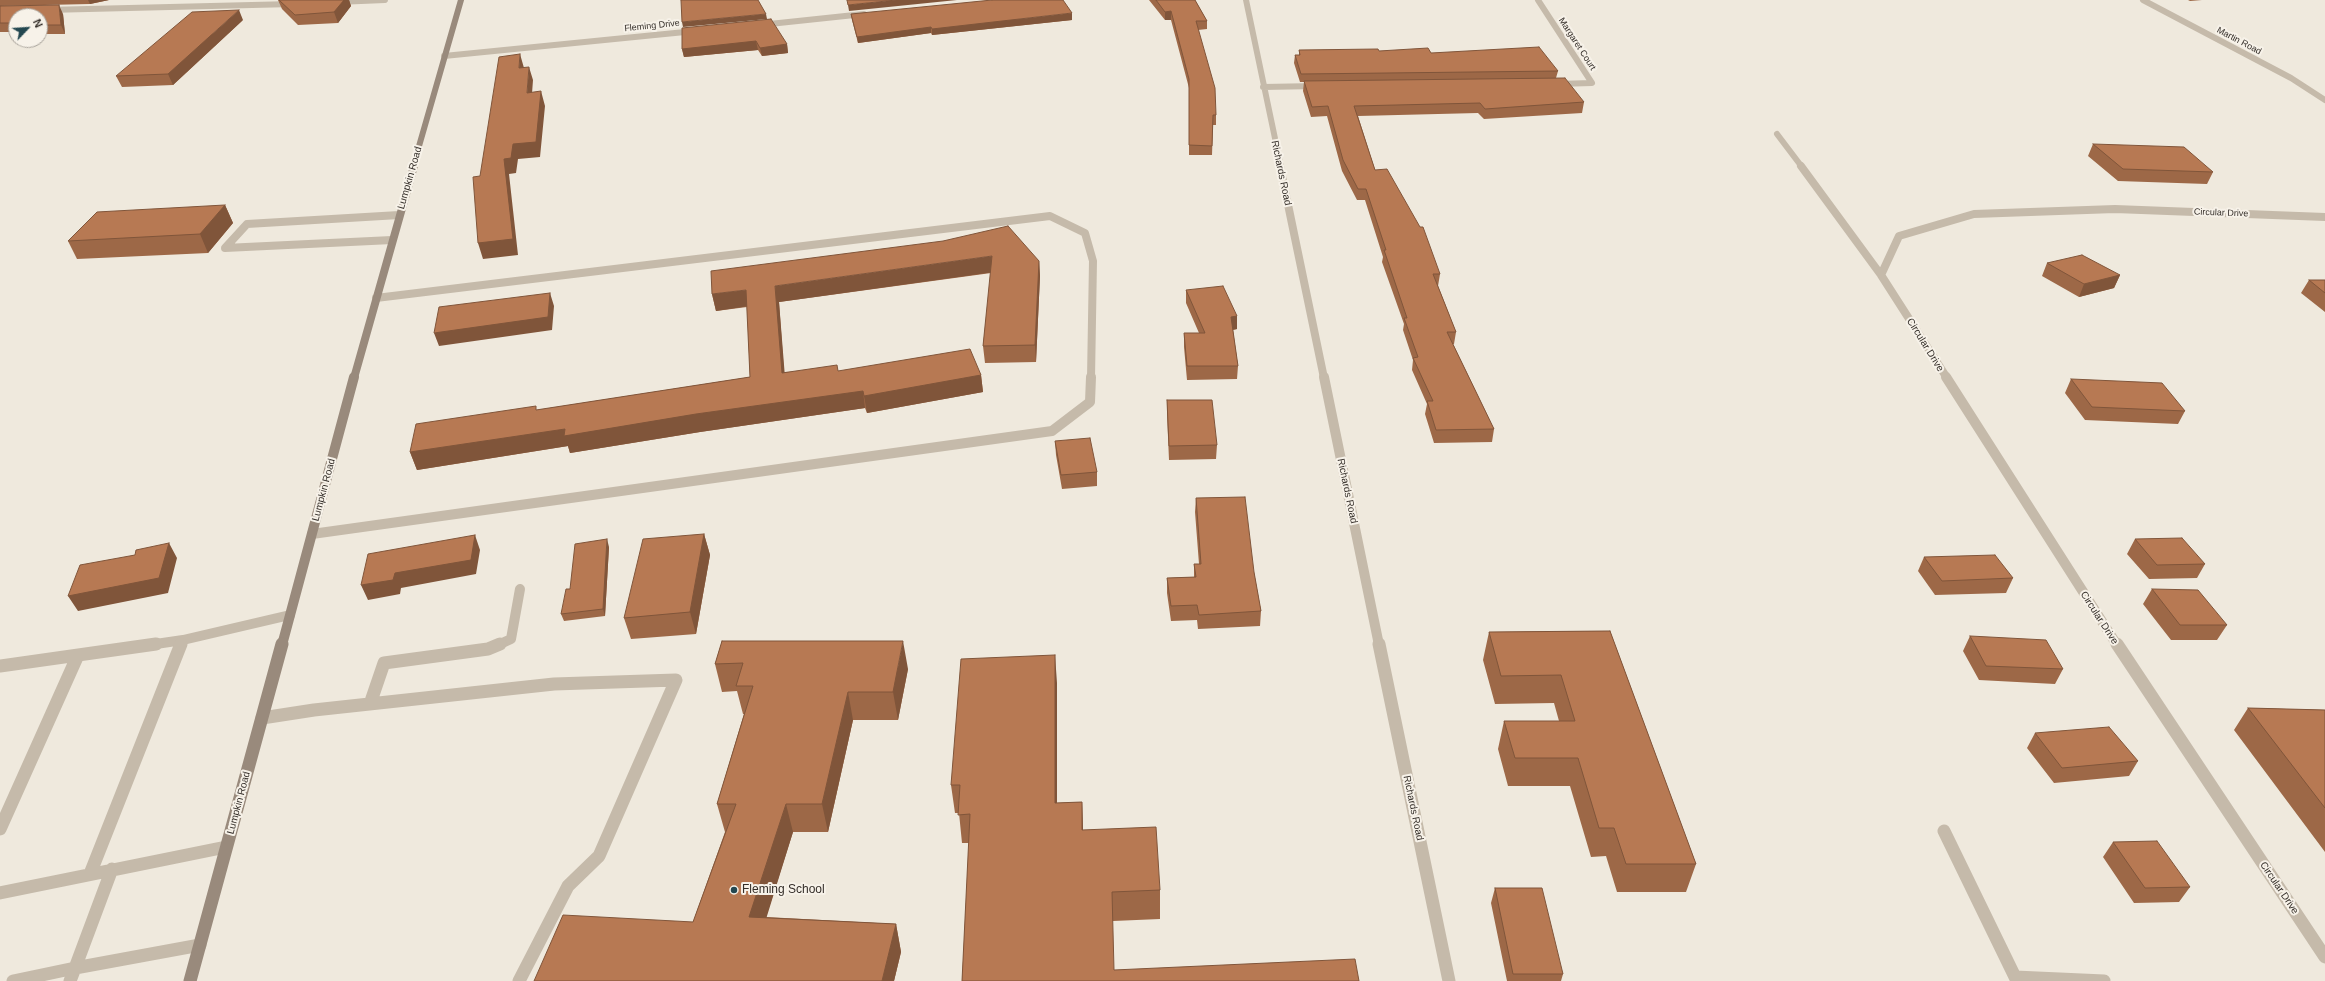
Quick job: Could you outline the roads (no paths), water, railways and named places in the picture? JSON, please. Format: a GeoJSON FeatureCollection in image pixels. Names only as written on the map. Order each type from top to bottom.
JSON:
{"type":"FeatureCollection","features":[{"type":"Feature","properties":{"kind":"main road","name":"Lumpkin Road"},"geometry":{"type":"LineString","coordinates":[[190,981],[399,214],[461,0]]}},
{"type":"Feature","properties":{"kind":"street"},"geometry":{"type":"LineString","coordinates":[[184,8],[193,0]]}},
{"type":"Feature","properties":{"kind":"street"},"geometry":{"type":"LineString","coordinates":[[331,2],[385,0]]}},
{"type":"Feature","properties":{"kind":"street","name":"Richards Road"},"geometry":{"type":"LineString","coordinates":[[1246,0],[1449,981]]}},
{"type":"Feature","properties":{"kind":"street","name":"Margaret Court"},"geometry":{"type":"LineString","coordinates":[[1538,0],[1592,83],[1553,84]]}},
{"type":"Feature","properties":{"kind":"street","name":"Martin Road"},"geometry":{"type":"LineString","coordinates":[[2143,0],[2290,78],[2325,100]]}},
{"type":"Feature","properties":{"kind":"street"},"geometry":{"type":"LineString","coordinates":[[48,10],[184,8],[300,3]]}},
{"type":"Feature","properties":{"kind":"street"},"geometry":{"type":"LineString","coordinates":[[752,25],[871,14]]}},
{"type":"Feature","properties":{"kind":"street","name":"Fleming Drive"},"geometry":{"type":"LineString","coordinates":[[444,56],[705,30]]}},
{"type":"Feature","properties":{"kind":"street"},"geometry":{"type":"LineString","coordinates":[[1263,87],[1326,86]]}},
{"type":"Feature","properties":{"kind":"street","name":"Circular Drive"},"geometry":{"type":"LineString","coordinates":[[1777,134],[1881,275],[2100,619],[2325,957]]}},
{"type":"Feature","properties":{"kind":"street","name":"Circular Drive"},"geometry":{"type":"LineString","coordinates":[[1881,275],[1899,236],[1974,214],[2115,209],[2320,217]]}},
{"type":"Feature","properties":{"kind":"street"},"geometry":{"type":"LineString","coordinates":[[392,240],[225,248],[247,224],[399,214]]}},
{"type":"Feature","properties":{"kind":"street"},"geometry":{"type":"LineString","coordinates":[[312,534],[1052,431],[1090,402],[1092,261],[1085,233],[1050,216],[376,298]]}},
{"type":"Feature","properties":{"kind":"street"},"geometry":{"type":"LineString","coordinates":[[2320,217],[2325,224]]}},
{"type":"Feature","properties":{"kind":"street"},"geometry":{"type":"LineString","coordinates":[[370,704],[384,663],[488,649],[511,639],[520,589]]}},
{"type":"Feature","properties":{"kind":"street"},"geometry":{"type":"LineString","coordinates":[[0,666],[183,640],[290,615]]}},
{"type":"Feature","properties":{"kind":"street"},"geometry":{"type":"LineString","coordinates":[[90,874],[183,640]]}},
{"type":"Feature","properties":{"kind":"street"},"geometry":{"type":"LineString","coordinates":[[0,829],[78,655]]}},
{"type":"Feature","properties":{"kind":"street"},"geometry":{"type":"LineString","coordinates":[[262,718],[370,704],[554,684],[676,680],[599,856],[568,886],[519,981]]}},
{"type":"Feature","properties":{"kind":"street"},"geometry":{"type":"LineString","coordinates":[[1944,831],[2016,979],[2104,981]]}},
{"type":"Feature","properties":{"kind":"street"},"geometry":{"type":"LineString","coordinates":[[0,893],[226,847]]}},
{"type":"Feature","properties":{"kind":"street"},"geometry":{"type":"LineString","coordinates":[[72,975],[112,869]]}},
{"type":"Feature","properties":{"kind":"street"},"geometry":{"type":"LineString","coordinates":[[13,981],[72,975],[200,945]]}},
{"type":"Feature","properties":{"kind":"place","name":"Fleming School"},"geometry":{"type":"Point","coordinates":[734,890]}}]}
